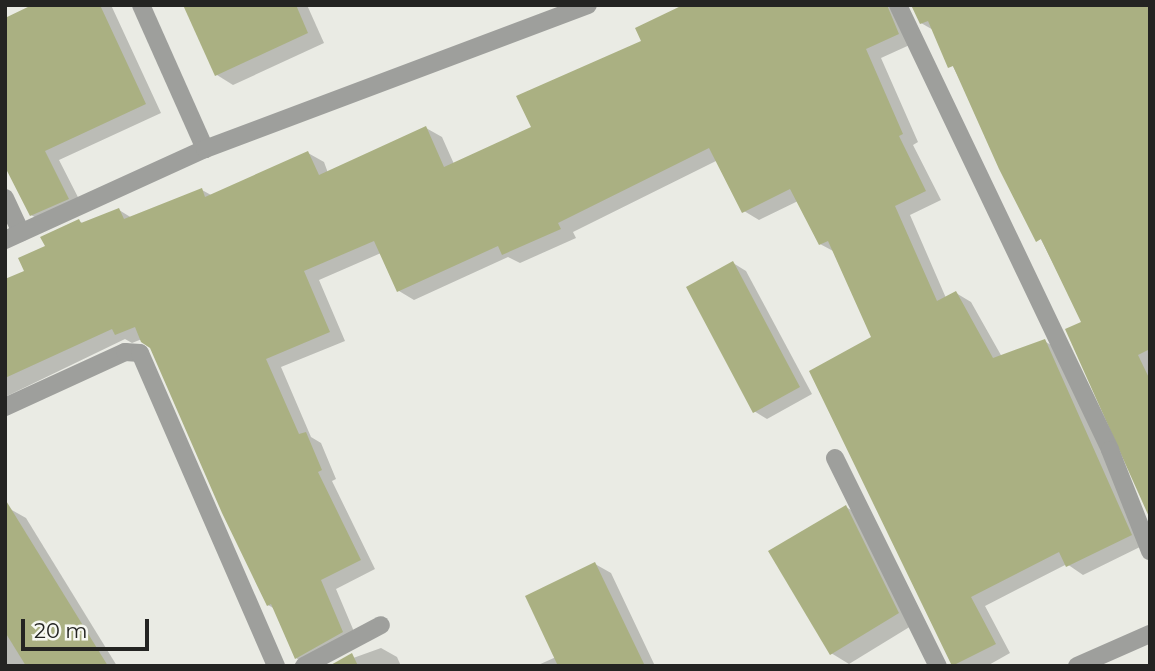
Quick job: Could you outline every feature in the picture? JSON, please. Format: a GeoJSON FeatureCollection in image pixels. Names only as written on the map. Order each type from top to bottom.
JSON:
{"type":"FeatureCollection","features":[{"type":"Feature","properties":{"kind":"street"},"geometry":{"type":"LineString","coordinates":[[141,5],[205,149]]}},
{"type":"Feature","properties":{"kind":"street"},"geometry":{"type":"LineString","coordinates":[[5,198],[13,237],[205,149],[548,13],[588,5]]}},
{"type":"Feature","properties":{"kind":"street"},"geometry":{"type":"LineString","coordinates":[[898,5],[1110,450],[1150,551]]}},
{"type":"Feature","properties":{"kind":"street"},"geometry":{"type":"LineString","coordinates":[[5,407],[117,355],[140,353],[276,666]]}},
{"type":"Feature","properties":{"kind":"street"},"geometry":{"type":"LineString","coordinates":[[835,457],[938,666]]}},
{"type":"Feature","properties":{"kind":"street"},"geometry":{"type":"LineString","coordinates":[[304,666],[381,625]]}},
{"type":"Feature","properties":{"kind":"street"},"geometry":{"type":"LineString","coordinates":[[1077,666],[1150,634]]}},
{"type":"Feature","properties":{"kind":"building"},"geometry":{"type":"Polygon","coordinates":[[[32,5],[100,5],[146,104],[45,151],[69,199],[30,216],[5,167],[5,18],[32,5]]]}},
{"type":"Feature","properties":{"kind":"building"},"geometry":{"type":"Polygon","coordinates":[[[183,5],[296,5],[308,33],[215,76],[183,5]]]}},
{"type":"Feature","properties":{"kind":"building"},"geometry":{"type":"Polygon","coordinates":[[[683,5],[887,5],[899,34],[866,49],[903,134],[899,136],[926,191],[895,206],[937,301],[956,291],[993,358],[1045,339],[1132,535],[1066,567],[1059,552],[971,597],[996,644],[952,666],[809,371],[871,337],[828,241],[819,245],[790,189],[742,213],[709,148],[558,223],[561,229],[502,255],[498,246],[397,292],[374,241],[304,271],[330,332],[266,359],[299,434],[306,432],[322,470],[318,472],[361,560],[321,580],[343,632],[295,659],[271,604],[267,606],[222,513],[150,348],[141,342],[135,327],[115,335],[112,329],[5,378],[5,279],[24,271],[18,258],[45,246],[40,237],[79,219],[81,223],[119,208],[124,219],[202,188],[205,197],[308,151],[319,175],[426,126],[444,167],[531,127],[516,96],[641,41],[635,28],[683,5]]]}},
{"type":"Feature","properties":{"kind":"building"},"geometry":{"type":"Polygon","coordinates":[[[911,5],[1150,5],[1150,349],[1138,355],[1150,380],[1150,519],[1065,329],[1081,322],[1041,239],[1036,242],[999,169],[953,66],[948,68],[928,21],[920,24],[911,5]]]}},
{"type":"Feature","properties":{"kind":"building"},"geometry":{"type":"Polygon","coordinates":[[[733,261],[800,387],[753,413],[686,287],[733,261]]]}},
{"type":"Feature","properties":{"kind":"building"},"geometry":{"type":"Polygon","coordinates":[[[5,499],[108,666],[26,666],[5,632],[5,499]]]}},
{"type":"Feature","properties":{"kind":"building"},"geometry":{"type":"Polygon","coordinates":[[[846,505],[899,613],[830,655],[768,551],[846,505]]]}},
{"type":"Feature","properties":{"kind":"building"},"geometry":{"type":"Polygon","coordinates":[[[595,562],[645,666],[558,666],[525,596],[595,562]]]}},
{"type":"Feature","properties":{"kind":"building"},"geometry":{"type":"Polygon","coordinates":[[[352,653],[358,666],[329,666],[352,653]]]}}]}
